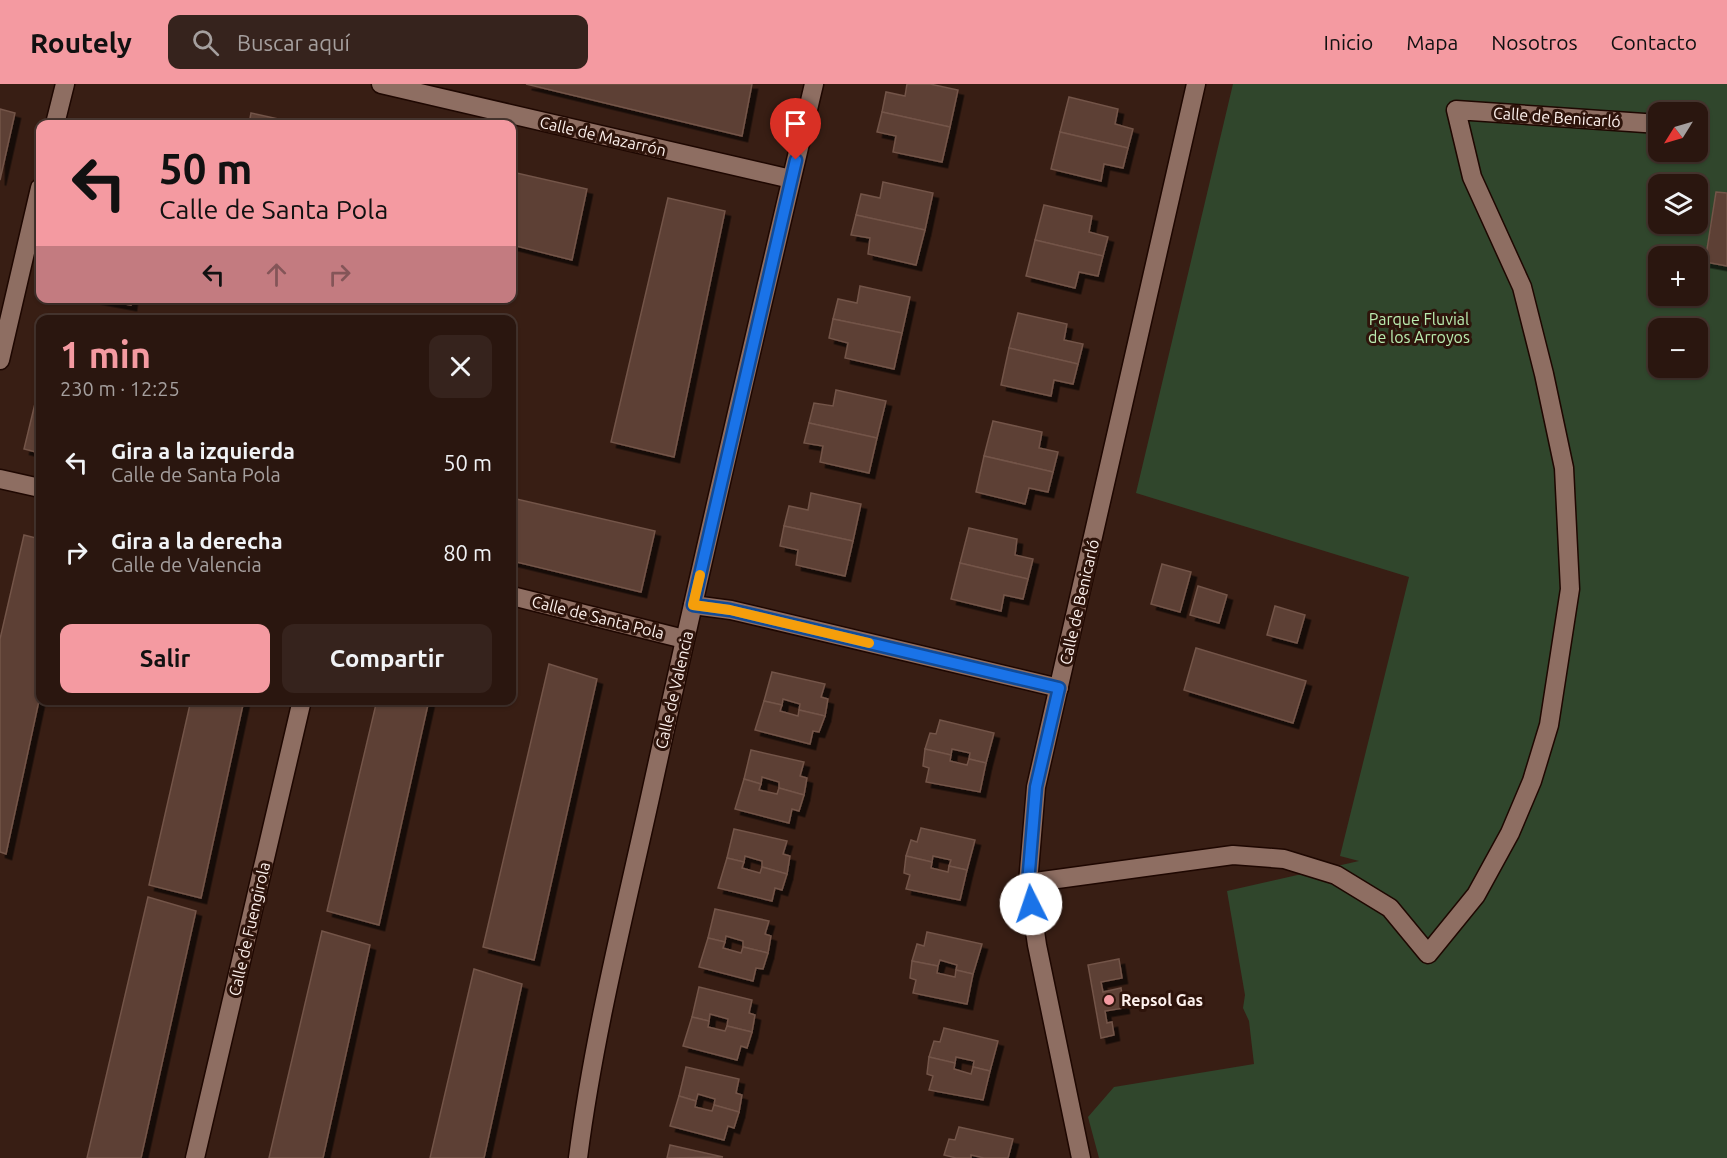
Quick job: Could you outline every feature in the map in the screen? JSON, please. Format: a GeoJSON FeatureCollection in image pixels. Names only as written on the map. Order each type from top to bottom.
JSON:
{"type":"FeatureCollection","features":[{"type":"Feature","properties":{"kind":"street"},"geometry":{"type":"LineString","coordinates":[[57,120],[65,84]]}},
{"type":"Feature","properties":{"kind":"street","name":"Calle de Mazarrón"},"geometry":{"type":"LineString","coordinates":[[381,84],[791,179]]}},
{"type":"Feature","properties":{"kind":"street","name":"Calle de Valencia"},"geometry":{"type":"LineString","coordinates":[[579,1158],[585,1106],[608,990],[684,639],[814,84]]}},
{"type":"Feature","properties":{"kind":"street","name":"Calle de Benicarló"},"geometry":{"type":"LineString","coordinates":[[1080,1158],[1037,945],[1028,883],[1036,787],[1196,84]]}},
{"type":"Feature","properties":{"kind":"street","name":"Calle de Benicarló"},"geometry":{"type":"LineString","coordinates":[[1028,883],[1233,855],[1284,859],[1336,875],[1390,908],[1428,954],[1476,895],[1505,844],[1532,781],[1549,725],[1570,589],[1565,478],[1544,374],[1522,287],[1472,177],[1456,110],[1648,123]]}},
{"type":"Feature","properties":{"kind":"street"},"geometry":{"type":"LineString","coordinates":[[0,360],[36,205]]}},
{"type":"Feature","properties":{"kind":"street"},"geometry":{"type":"LineString","coordinates":[[0,479],[36,487]]}},
{"type":"Feature","properties":{"kind":"street","name":"Calle de Santa Pola"},"geometry":{"type":"LineString","coordinates":[[516,597],[684,639]]}},
{"type":"Feature","properties":{"kind":"street"},"geometry":{"type":"LineString","coordinates":[[693,605],[730,610],[1059,688]]}},
{"type":"Feature","properties":{"kind":"street","name":"Calle de Fuengirola"},"geometry":{"type":"LineString","coordinates":[[195,1158],[301,705]]}},
{"type":"Feature","properties":{"kind":"green space","name":"Parque Fluvial de los Arroyos"},"geometry":{"type":"Polygon","coordinates":[[[1233,84],[1727,84],[1727,1158],[1099,1158],[1088,1117],[1114,1087],[1254,1064],[1249,1021],[1243,1008],[1245,995],[1227,891],[1359,861],[1340,856],[1409,577],[1136,493],[1233,84]]]}},
{"type":"Feature","properties":{"kind":"building"},"geometry":{"type":"Polygon","coordinates":[[[526,84],[752,84],[742,136],[526,84]]]}},
{"type":"Feature","properties":{"kind":"building"},"geometry":{"type":"Polygon","coordinates":[[[907,84],[930,84],[958,90],[950,127],[882,112],[886,92],[905,96],[907,84]]]}},
{"type":"Feature","properties":{"kind":"building"},"geometry":{"type":"Polygon","coordinates":[[[1069,97],[1118,109],[1115,124],[1133,129],[1128,148],[1060,132],[1069,97]]]}},
{"type":"Feature","properties":{"kind":"building"},"geometry":{"type":"Polygon","coordinates":[[[0,109],[15,113],[0,180],[0,109]]]}},
{"type":"Feature","properties":{"kind":"building"},"geometry":{"type":"Polygon","coordinates":[[[882,112],[950,127],[942,162],[893,152],[896,136],[877,132],[882,112]]]}},
{"type":"Feature","properties":{"kind":"building"},"geometry":{"type":"Polygon","coordinates":[[[251,113],[283,120],[250,120],[251,113]]]}},
{"type":"Feature","properties":{"kind":"building"},"geometry":{"type":"Polygon","coordinates":[[[1060,132],[1128,148],[1123,168],[1104,164],[1101,181],[1051,169],[1060,132]]]}},
{"type":"Feature","properties":{"kind":"building"},"geometry":{"type":"Polygon","coordinates":[[[516,173],[587,189],[572,260],[516,246],[516,173]]]}},
{"type":"Feature","properties":{"kind":"building"},"geometry":{"type":"Polygon","coordinates":[[[883,182],[933,193],[925,230],[856,215],[861,194],[880,198],[883,182]]]}},
{"type":"Feature","properties":{"kind":"building"},"geometry":{"type":"Polygon","coordinates":[[[1716,192],[1727,193],[1727,266],[1708,263],[1708,246],[1716,192]]]}},
{"type":"Feature","properties":{"kind":"building"},"geometry":{"type":"Polygon","coordinates":[[[668,198],[725,211],[674,457],[611,442],[668,198]]]}},
{"type":"Feature","properties":{"kind":"building"},"geometry":{"type":"Polygon","coordinates":[[[1044,205],[1092,216],[1089,232],[1108,237],[1103,256],[1035,240],[1044,205]]]}},
{"type":"Feature","properties":{"kind":"building"},"geometry":{"type":"Polygon","coordinates":[[[856,215],[925,230],[916,265],[868,254],[870,238],[851,235],[856,215]]]}},
{"type":"Feature","properties":{"kind":"building"},"geometry":{"type":"Polygon","coordinates":[[[1035,240],[1103,256],[1098,276],[1079,272],[1075,288],[1026,276],[1035,240]]]}},
{"type":"Feature","properties":{"kind":"building"},"geometry":{"type":"Polygon","coordinates":[[[860,286],[910,297],[902,333],[833,319],[838,299],[857,303],[860,286]]]}},
{"type":"Feature","properties":{"kind":"building"},"geometry":{"type":"Polygon","coordinates":[[[1018,313],[1067,324],[1064,340],[1083,344],[1078,364],[1009,348],[1018,313]]]}},
{"type":"Feature","properties":{"kind":"building"},"geometry":{"type":"Polygon","coordinates":[[[833,319],[902,333],[894,369],[845,358],[848,343],[829,338],[833,319]]]}},
{"type":"Feature","properties":{"kind":"building"},"geometry":{"type":"Polygon","coordinates":[[[1009,348],[1078,364],[1073,384],[1054,380],[1051,396],[1001,385],[1009,348]]]}},
{"type":"Feature","properties":{"kind":"building"},"geometry":{"type":"Polygon","coordinates":[[[836,390],[886,401],[877,438],[809,423],[814,403],[833,406],[836,390]]]}},
{"type":"Feature","properties":{"kind":"building"},"geometry":{"type":"Polygon","coordinates":[[[36,399],[36,452],[24,449],[36,399]]]}},
{"type":"Feature","properties":{"kind":"building"},"geometry":{"type":"Polygon","coordinates":[[[993,421],[1042,432],[1039,448],[1058,452],[1053,472],[984,456],[993,421]]]}},
{"type":"Feature","properties":{"kind":"building"},"geometry":{"type":"Polygon","coordinates":[[[809,423],[877,438],[869,473],[820,462],[823,446],[804,443],[809,423]]]}},
{"type":"Feature","properties":{"kind":"building"},"geometry":{"type":"Polygon","coordinates":[[[984,456],[1053,472],[1048,492],[1029,488],[1025,504],[976,492],[984,456]]]}},
{"type":"Feature","properties":{"kind":"building"},"geometry":{"type":"Polygon","coordinates":[[[811,493],[861,504],[853,541],[784,526],[789,506],[808,510],[811,493]]]}},
{"type":"Feature","properties":{"kind":"building"},"geometry":{"type":"Polygon","coordinates":[[[516,499],[655,531],[641,592],[516,562],[516,499]]]}},
{"type":"Feature","properties":{"kind":"building"},"geometry":{"type":"Polygon","coordinates":[[[784,526],[853,541],[845,576],[796,565],[798,550],[780,546],[784,526]]]}},
{"type":"Feature","properties":{"kind":"building"},"geometry":{"type":"Polygon","coordinates":[[[969,528],[1017,539],[1015,555],[1033,559],[1028,579],[960,563],[969,528]]]}},
{"type":"Feature","properties":{"kind":"building"},"geometry":{"type":"Polygon","coordinates":[[[24,535],[36,538],[36,705],[38,705],[6,854],[0,852],[0,639],[24,535]]]}},
{"type":"Feature","properties":{"kind":"building"},"geometry":{"type":"Polygon","coordinates":[[[960,563],[1028,579],[1023,599],[1004,595],[1001,611],[951,599],[960,563]]]}},
{"type":"Feature","properties":{"kind":"building"},"geometry":{"type":"Polygon","coordinates":[[[1162,564],[1191,572],[1180,612],[1151,604],[1162,564]]]}},
{"type":"Feature","properties":{"kind":"building"},"geometry":{"type":"Polygon","coordinates":[[[1198,586],[1227,595],[1219,623],[1190,615],[1198,586]]]}},
{"type":"Feature","properties":{"kind":"building"},"geometry":{"type":"Polygon","coordinates":[[[1275,606],[1305,615],[1297,643],[1267,635],[1275,606]]]}},
{"type":"Feature","properties":{"kind":"building"},"geometry":{"type":"Polygon","coordinates":[[[1196,648],[1306,681],[1293,723],[1184,690],[1196,648]]]}},
{"type":"Feature","properties":{"kind":"building"},"geometry":{"type":"Polygon","coordinates":[[[549,664],[597,679],[534,960],[483,947],[549,664]]]}},
{"type":"Feature","properties":{"kind":"building"},"geometry":{"type":"Polygon","coordinates":[[[772,672],[825,684],[821,697],[828,699],[825,716],[799,710],[800,704],[783,699],[782,705],[764,701],[772,672]]]}},
{"type":"Feature","properties":{"kind":"building"},"geometry":{"type":"Polygon","coordinates":[[[764,701],[782,705],[780,711],[798,716],[799,710],[825,716],[819,732],[813,731],[810,744],[755,730],[764,701]]]}},
{"type":"Feature","properties":{"kind":"building"},"geometry":{"type":"Polygon","coordinates":[[[190,705],[243,705],[201,898],[149,885],[190,705]]]}},
{"type":"Feature","properties":{"kind":"building"},"geometry":{"type":"Polygon","coordinates":[[[376,705],[428,705],[379,925],[327,911],[376,705]]]}},
{"type":"Feature","properties":{"kind":"building"},"geometry":{"type":"Polygon","coordinates":[[[940,720],[994,733],[986,763],[969,759],[970,753],[952,749],[951,755],[925,749],[930,733],[936,734],[940,720]]]}},
{"type":"Feature","properties":{"kind":"building"},"geometry":{"type":"Polygon","coordinates":[[[925,749],[951,755],[950,761],[967,765],[969,759],[986,763],[980,792],[926,782],[929,768],[923,766],[925,749]]]}},
{"type":"Feature","properties":{"kind":"building"},"geometry":{"type":"Polygon","coordinates":[[[751,750],[804,762],[800,776],[807,778],[804,795],[779,788],[779,782],[762,777],[761,784],[744,779],[751,750]]]}},
{"type":"Feature","properties":{"kind":"building"},"geometry":{"type":"Polygon","coordinates":[[[744,779],[761,784],[759,790],[777,794],[779,788],[804,795],[799,811],[792,809],[789,823],[735,809],[744,779]]]}},
{"type":"Feature","properties":{"kind":"building"},"geometry":{"type":"Polygon","coordinates":[[[921,828],[975,840],[967,870],[949,866],[951,860],[933,856],[932,862],[906,856],[911,840],[917,842],[921,828]]]}},
{"type":"Feature","properties":{"kind":"building"},"geometry":{"type":"Polygon","coordinates":[[[734,829],[787,841],[783,854],[790,856],[787,874],[762,867],[762,861],[745,856],[744,862],[727,858],[734,829]]]}},
{"type":"Feature","properties":{"kind":"building"},"geometry":{"type":"Polygon","coordinates":[[[906,856],[932,862],[931,868],[948,872],[949,866],[967,870],[960,900],[906,889],[910,875],[904,873],[906,856]]]}},
{"type":"Feature","properties":{"kind":"building"},"geometry":{"type":"Polygon","coordinates":[[[727,858],[744,862],[742,868],[760,873],[762,867],[787,874],[782,890],[775,888],[772,901],[718,888],[727,858]]]}},
{"type":"Feature","properties":{"kind":"building"},"geometry":{"type":"Polygon","coordinates":[[[148,897],[196,911],[141,1158],[87,1158],[148,897]]]}},
{"type":"Feature","properties":{"kind":"building"},"geometry":{"type":"Polygon","coordinates":[[[715,909],[769,921],[765,934],[771,936],[768,953],[743,947],[743,941],[726,936],[725,942],[708,938],[715,909]]]}},
{"type":"Feature","properties":{"kind":"building"},"geometry":{"type":"Polygon","coordinates":[[[322,931],[370,945],[323,1158],[269,1158],[322,931]]]}},
{"type":"Feature","properties":{"kind":"building"},"geometry":{"type":"Polygon","coordinates":[[[927,932],[982,944],[973,974],[956,970],[957,965],[940,960],[938,966],[912,961],[917,944],[924,946],[927,932]]]}},
{"type":"Feature","properties":{"kind":"building"},"geometry":{"type":"Polygon","coordinates":[[[708,938],[725,942],[723,948],[741,953],[743,947],[768,953],[763,969],[756,968],[753,981],[699,967],[708,938]]]}},
{"type":"Feature","properties":{"kind":"building","name":"Repsol Gas"},"geometry":{"type":"Polygon","coordinates":[[[1119,959],[1122,978],[1101,982],[1103,992],[1121,988],[1124,1008],[1105,1011],[1107,1023],[1112,1022],[1114,1035],[1101,1038],[1088,965],[1119,959]]]}},
{"type":"Feature","properties":{"kind":"building"},"geometry":{"type":"Polygon","coordinates":[[[912,961],[938,966],[937,973],[955,977],[956,970],[973,974],[967,1004],[913,993],[916,980],[910,978],[912,961]]]}},
{"type":"Feature","properties":{"kind":"building"},"geometry":{"type":"Polygon","coordinates":[[[474,969],[522,984],[484,1158],[430,1158],[474,969]]]}},
{"type":"Feature","properties":{"kind":"building"},"geometry":{"type":"Polygon","coordinates":[[[699,987],[752,1000],[749,1013],[755,1015],[752,1032],[727,1026],[728,1019],[710,1014],[709,1021],[692,1017],[699,987]]]}},
{"type":"Feature","properties":{"kind":"building"},"geometry":{"type":"Polygon","coordinates":[[[692,1017],[709,1021],[708,1027],[725,1031],[727,1026],[752,1032],[747,1048],[741,1046],[737,1060],[683,1046],[692,1017]]]}},
{"type":"Feature","properties":{"kind":"building"},"geometry":{"type":"Polygon","coordinates":[[[944,1028],[998,1041],[990,1071],[973,1067],[974,1061],[956,1057],[955,1063],[929,1057],[934,1041],[940,1042],[944,1028]]]}},
{"type":"Feature","properties":{"kind":"building"},"geometry":{"type":"Polygon","coordinates":[[[929,1057],[955,1063],[954,1069],[971,1074],[973,1067],[990,1071],[983,1100],[929,1090],[933,1076],[927,1074],[929,1057]]]}},
{"type":"Feature","properties":{"kind":"building"},"geometry":{"type":"Polygon","coordinates":[[[686,1067],[739,1079],[736,1093],[742,1095],[739,1112],[714,1105],[715,1099],[698,1094],[696,1101],[679,1096],[686,1067]]]}},
{"type":"Feature","properties":{"kind":"building"},"geometry":{"type":"Polygon","coordinates":[[[679,1096],[696,1101],[695,1107],[712,1111],[714,1105],[739,1112],[734,1128],[728,1126],[724,1140],[670,1126],[679,1096]]]}},
{"type":"Feature","properties":{"kind":"building"},"geometry":{"type":"Polygon","coordinates":[[[959,1127],[1013,1139],[1008,1158],[984,1158],[971,1155],[971,1158],[956,1158],[944,1155],[949,1139],[955,1140],[959,1127]]]}},
{"type":"Feature","properties":{"kind":"building"},"geometry":{"type":"Polygon","coordinates":[[[670,1145],[723,1157],[667,1158],[670,1145]]]}},
{"type":"Feature","properties":{"kind":"slow traffic"},"geometry":{"type":"LineString","coordinates":[[700,575],[693,605],[730,610],[869,643]]}},
{"type":"Feature","properties":{"kind":"place","name":"Repsol Gas"},"geometry":{"type":"Point","coordinates":[1109,1000]}},
{"type":"Feature","properties":{"kind":"route"},"geometry":{"type":"LineString","coordinates":[[796,160],[693,605],[730,610],[1059,688],[1036,787],[1028,883],[1031,904]]}}]}
